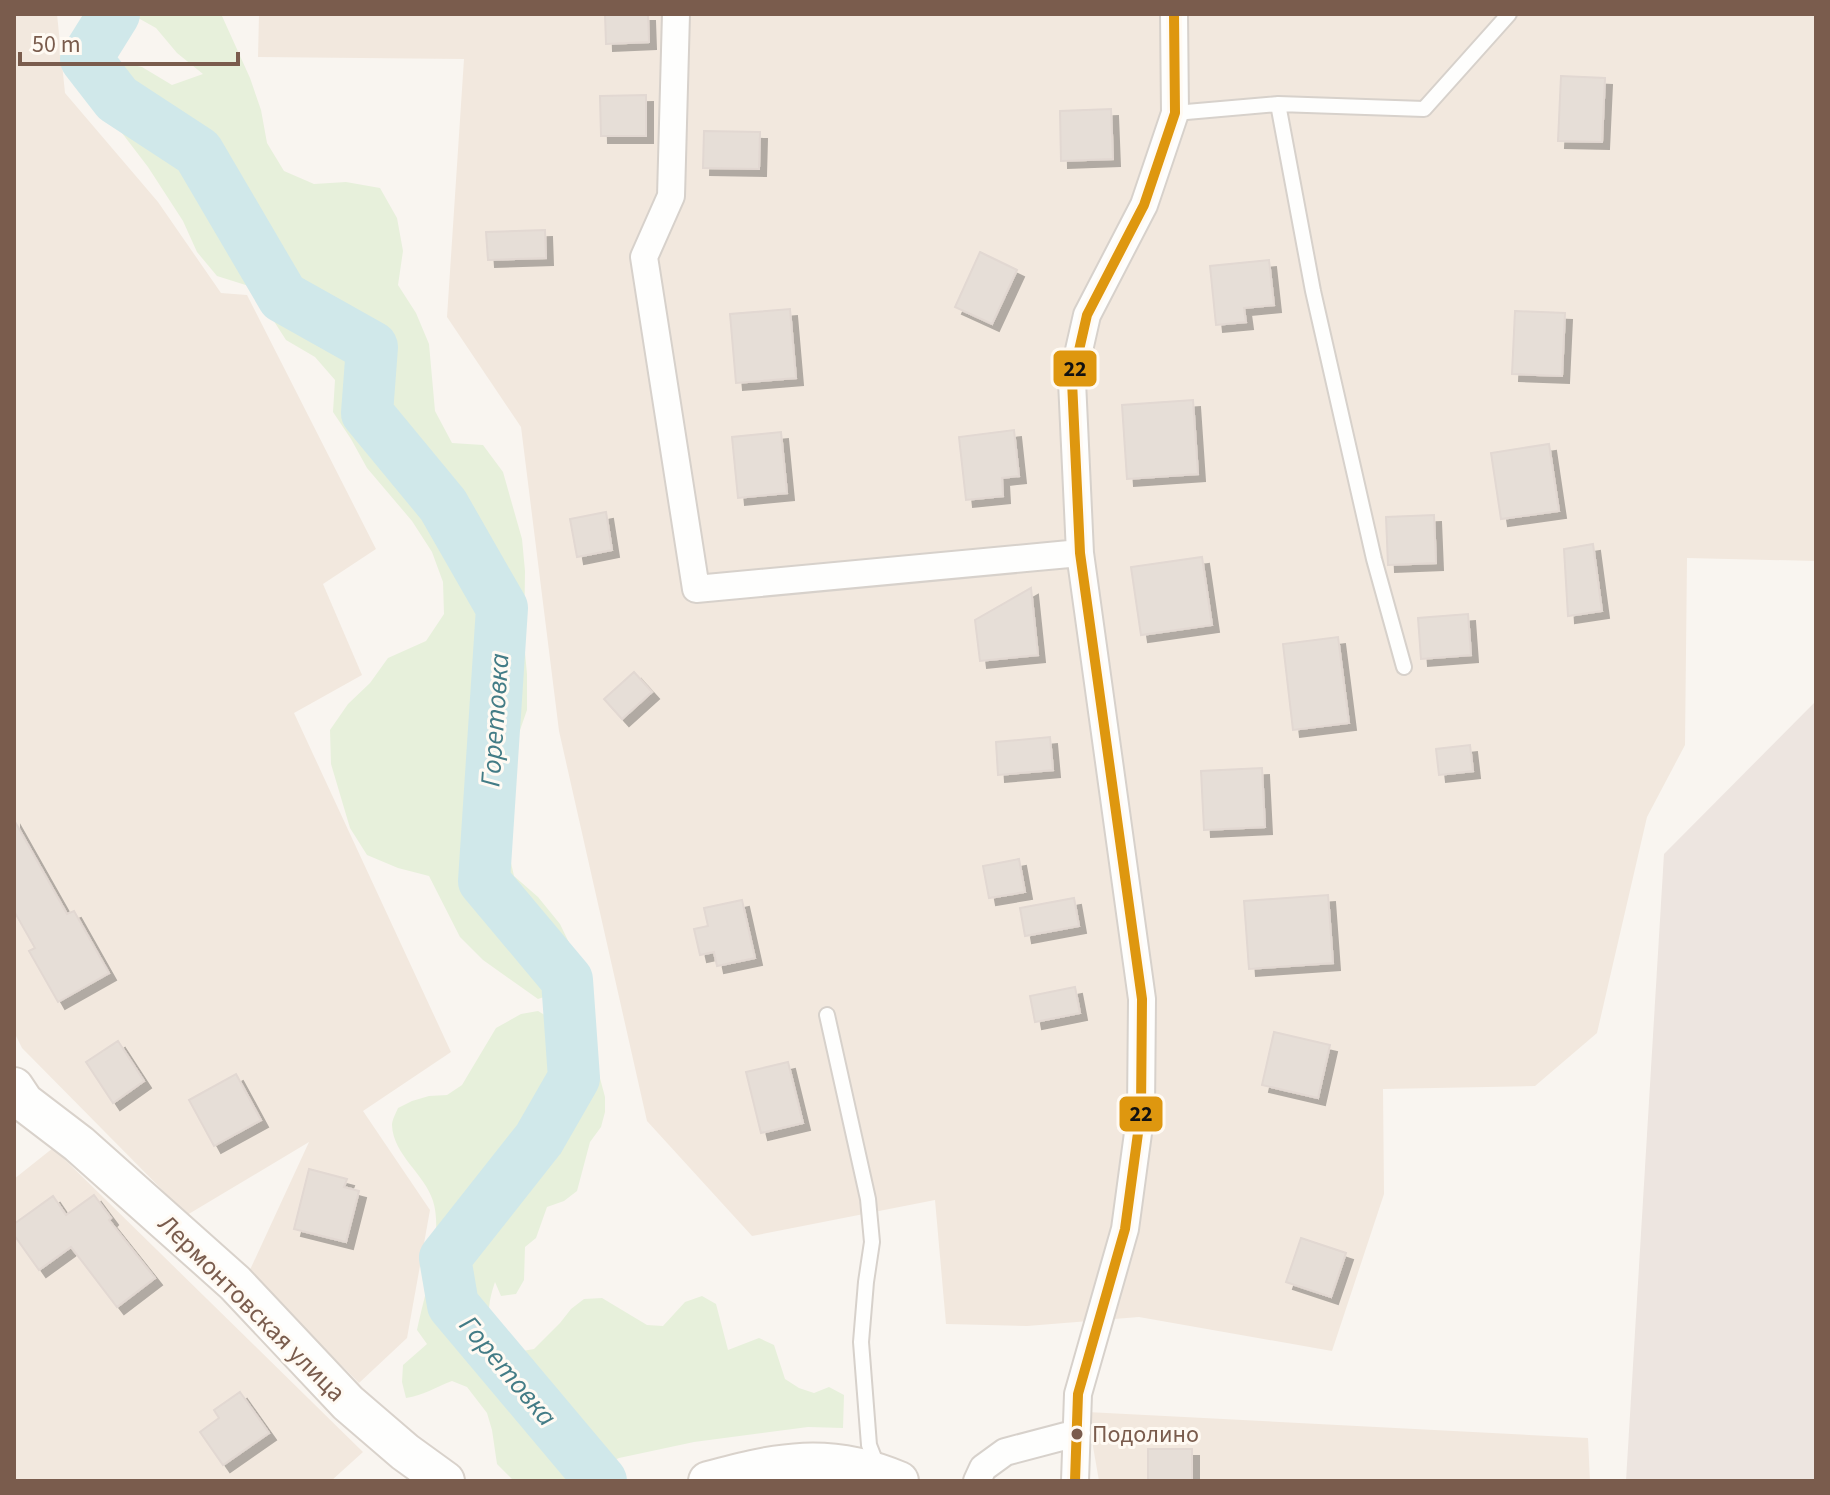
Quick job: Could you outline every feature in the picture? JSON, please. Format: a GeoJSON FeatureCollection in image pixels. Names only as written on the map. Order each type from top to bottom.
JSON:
{"type":"FeatureCollection","features":[{"type":"Feature","properties":{"kind":"street"},"geometry":{"type":"LineString","coordinates":[[676,14],[671,196],[644,257],[696,589],[1080,553]]}},
{"type":"Feature","properties":{"kind":"street"},"geometry":{"type":"LineString","coordinates":[[1075,1481],[1078,1394],[1125,1229],[1141,1111],[1142,999],[1080,553],[1072,381],[1087,315],[1144,205],[1175,113],[1174,14]]}},
{"type":"Feature","properties":{"kind":"street","name":"Лермонтовская улица"},"geometry":{"type":"LineString","coordinates":[[17,1100],[79,1144],[235,1283],[348,1403],[405,1452],[445,1481]]}},
{"type":"Feature","properties":{"kind":"street"},"geometry":{"type":"LineString","coordinates":[[977,1481],[983,1468],[1005,1452],[1077,1433]]}},
{"type":"Feature","properties":{"kind":"street"},"geometry":{"type":"LineString","coordinates":[[708,1481],[777,1464],[813,1462],[853,1465],[889,1477]]}},
{"type":"Feature","properties":{"kind":"lane"},"geometry":{"type":"LineString","coordinates":[[1175,113],[1278,104],[1424,109],[1509,14]]}},
{"type":"Feature","properties":{"kind":"lane"},"geometry":{"type":"LineString","coordinates":[[1278,104],[1313,291],[1374,559],[1404,667]]}},
{"type":"Feature","properties":{"kind":"lane"},"geometry":{"type":"LineString","coordinates":[[827,1015],[868,1199],[872,1242],[861,1342],[869,1445],[889,1477]]}},
{"type":"Feature","properties":{"kind":"shaded area"},"geometry":{"type":"Polygon","coordinates":[[[14,14],[57,14],[65,93],[158,202],[221,293],[247,295],[376,549],[323,584],[362,675],[294,713],[451,1052],[363,1111],[430,1210],[407,1338],[359,1383],[249,1272],[309,1142],[187,1215],[22,1048],[14,1032],[14,14]]]}},
{"type":"Feature","properties":{"kind":"shaded area"},"geometry":{"type":"Polygon","coordinates":[[[259,14],[1816,14],[1816,561],[1687,558],[1685,745],[1647,817],[1597,1033],[1535,1086],[1383,1089],[1384,1194],[1332,1351],[1139,1317],[1027,1326],[946,1324],[935,1200],[752,1236],[647,1121],[559,731],[521,427],[447,317],[464,59],[258,57],[259,14]]]}},
{"type":"Feature","properties":{"kind":"shaded area"},"geometry":{"type":"Polygon","coordinates":[[[1816,701],[1816,1481],[1626,1481],[1664,854],[1816,701]]]}},
{"type":"Feature","properties":{"kind":"shaded area"},"geometry":{"type":"Polygon","coordinates":[[[53,1148],[363,1452],[331,1481],[14,1481],[14,1179],[53,1148]]]}},
{"type":"Feature","properties":{"kind":"shaded area"},"geometry":{"type":"Polygon","coordinates":[[[1087,1412],[1588,1438],[1590,1481],[1099,1481],[1087,1412]]]}},
{"type":"Feature","properties":{"kind":"green space"},"geometry":{"type":"Polygon","coordinates":[[[131,14],[222,16],[250,78],[261,110],[267,143],[284,171],[314,184],[346,182],[380,188],[397,218],[403,251],[398,285],[416,313],[429,344],[435,411],[452,443],[483,445],[503,472],[522,539],[527,710],[505,773],[503,807],[506,841],[514,876],[538,897],[560,924],[574,953],[570,988],[538,999],[483,960],[460,937],[429,876],[367,855],[350,828],[331,764],[330,730],[388,658],[426,641],[444,614],[443,582],[432,552],[412,521],[367,468],[333,412],[335,380],[315,357],[286,340],[252,287],[217,276],[197,252],[183,221],[148,167],[109,116],[95,88],[110,60],[142,67],[172,85],[203,74],[177,53],[156,28],[131,14]]]}},
{"type":"Feature","properties":{"kind":"green space"},"geometry":{"type":"Polygon","coordinates":[[[538,1011],[553,1020],[561,1034],[577,1040],[597,1067],[605,1097],[605,1112],[601,1127],[590,1142],[577,1191],[564,1201],[547,1207],[536,1238],[525,1247],[524,1280],[516,1294],[501,1296],[495,1282],[489,1314],[490,1323],[499,1339],[517,1352],[534,1349],[584,1299],[602,1298],[647,1325],[663,1326],[685,1302],[702,1296],[716,1304],[728,1350],[759,1338],[774,1345],[785,1379],[814,1393],[829,1387],[844,1395],[843,1428],[808,1427],[694,1442],[619,1458],[570,1481],[514,1481],[497,1464],[487,1413],[467,1387],[452,1381],[406,1398],[402,1382],[403,1365],[427,1344],[417,1330],[435,1248],[436,1215],[429,1191],[398,1146],[393,1119],[398,1108],[412,1101],[447,1095],[462,1085],[496,1028],[521,1014],[538,1011]]]}},
{"type":"Feature","properties":{"kind":"building"},"geometry":{"type":"Polygon","coordinates":[[[605,14],[648,14],[649,42],[606,44],[605,14]]]}},
{"type":"Feature","properties":{"kind":"building"},"geometry":{"type":"Polygon","coordinates":[[[1561,76],[1605,78],[1602,142],[1558,141],[1561,76]]]}},
{"type":"Feature","properties":{"kind":"building"},"geometry":{"type":"Polygon","coordinates":[[[646,95],[646,136],[601,136],[600,96],[646,95]]]}},
{"type":"Feature","properties":{"kind":"building"},"geometry":{"type":"Polygon","coordinates":[[[1111,109],[1113,159],[1061,161],[1060,111],[1111,109]]]}},
{"type":"Feature","properties":{"kind":"building"},"geometry":{"type":"Polygon","coordinates":[[[704,131],[760,132],[759,169],[703,168],[704,131]]]}},
{"type":"Feature","properties":{"kind":"building"},"geometry":{"type":"Polygon","coordinates":[[[545,230],[546,258],[488,260],[486,232],[545,230]]]}},
{"type":"Feature","properties":{"kind":"building"},"geometry":{"type":"Polygon","coordinates":[[[980,252],[1017,270],[992,324],[955,307],[980,252]]]}},
{"type":"Feature","properties":{"kind":"building"},"geometry":{"type":"Polygon","coordinates":[[[1269,260],[1274,305],[1244,308],[1246,322],[1216,325],[1210,266],[1269,260]]]}},
{"type":"Feature","properties":{"kind":"building"},"geometry":{"type":"Polygon","coordinates":[[[790,309],[796,378],[736,383],[730,314],[790,309]]]}},
{"type":"Feature","properties":{"kind":"building"},"geometry":{"type":"Polygon","coordinates":[[[1515,311],[1565,313],[1562,376],[1512,374],[1515,311]]]}},
{"type":"Feature","properties":{"kind":"building"},"geometry":{"type":"Polygon","coordinates":[[[1193,400],[1198,474],[1127,479],[1122,405],[1193,400]]]}},
{"type":"Feature","properties":{"kind":"building"},"geometry":{"type":"Polygon","coordinates":[[[1014,430],[1019,476],[1002,478],[1003,496],[966,500],[959,437],[1014,430]]]}},
{"type":"Feature","properties":{"kind":"building"},"geometry":{"type":"Polygon","coordinates":[[[781,432],[787,493],[738,498],[732,437],[781,432]]]}},
{"type":"Feature","properties":{"kind":"building"},"geometry":{"type":"Polygon","coordinates":[[[1549,444],[1559,511],[1501,519],[1491,453],[1549,444]]]}},
{"type":"Feature","properties":{"kind":"building"},"geometry":{"type":"Polygon","coordinates":[[[606,512],[612,550],[577,557],[570,519],[606,512]]]}},
{"type":"Feature","properties":{"kind":"building"},"geometry":{"type":"Polygon","coordinates":[[[1434,515],[1436,563],[1388,565],[1386,517],[1434,515]]]}},
{"type":"Feature","properties":{"kind":"building"},"geometry":{"type":"Polygon","coordinates":[[[1593,544],[1602,611],[1568,616],[1564,549],[1593,544]]]}},
{"type":"Feature","properties":{"kind":"building"},"geometry":{"type":"Polygon","coordinates":[[[1202,557],[1212,625],[1141,635],[1131,567],[1202,557]]]}},
{"type":"Feature","properties":{"kind":"building"},"geometry":{"type":"Polygon","coordinates":[[[1031,588],[1038,655],[980,661],[975,620],[1031,588]]]}},
{"type":"Feature","properties":{"kind":"building"},"geometry":{"type":"Polygon","coordinates":[[[1468,614],[1471,655],[1421,659],[1418,618],[1468,614]]]}},
{"type":"Feature","properties":{"kind":"building"},"geometry":{"type":"Polygon","coordinates":[[[1338,637],[1349,723],[1293,730],[1283,644],[1338,637]]]}},
{"type":"Feature","properties":{"kind":"building"},"geometry":{"type":"Polygon","coordinates":[[[634,672],[652,692],[622,719],[604,699],[634,672]]]}},
{"type":"Feature","properties":{"kind":"building"},"geometry":{"type":"Polygon","coordinates":[[[1050,737],[1053,770],[998,775],[996,742],[1050,737]]]}},
{"type":"Feature","properties":{"kind":"building"},"geometry":{"type":"Polygon","coordinates":[[[1470,745],[1473,771],[1439,775],[1436,749],[1470,745]]]}},
{"type":"Feature","properties":{"kind":"building"},"geometry":{"type":"Polygon","coordinates":[[[1262,768],[1265,827],[1204,830],[1201,771],[1262,768]]]}},
{"type":"Feature","properties":{"kind":"building"},"geometry":{"type":"Polygon","coordinates":[[[14,820],[67,914],[74,911],[109,973],[58,1002],[29,951],[35,948],[14,911],[14,820]]]}},
{"type":"Feature","properties":{"kind":"building"},"geometry":{"type":"Polygon","coordinates":[[[1019,859],[1025,892],[989,898],[983,866],[1019,859]]]}},
{"type":"Feature","properties":{"kind":"building"},"geometry":{"type":"Polygon","coordinates":[[[1328,895],[1333,963],[1249,969],[1244,901],[1328,895]]]}},
{"type":"Feature","properties":{"kind":"building"},"geometry":{"type":"Polygon","coordinates":[[[1074,898],[1079,926],[1025,936],[1020,908],[1074,898]]]}},
{"type":"Feature","properties":{"kind":"building"},"geometry":{"type":"Polygon","coordinates":[[[742,900],[755,958],[717,966],[714,952],[700,955],[694,929],[708,926],[704,908],[742,900]]]}},
{"type":"Feature","properties":{"kind":"building"},"geometry":{"type":"Polygon","coordinates":[[[1075,987],[1080,1013],[1035,1022],[1030,996],[1075,987]]]}},
{"type":"Feature","properties":{"kind":"building"},"geometry":{"type":"Polygon","coordinates":[[[1274,1032],[1330,1045],[1318,1098],[1262,1085],[1274,1032]]]}},
{"type":"Feature","properties":{"kind":"building"},"geometry":{"type":"Polygon","coordinates":[[[118,1041],[144,1081],[113,1103],[86,1062],[118,1041]]]}},
{"type":"Feature","properties":{"kind":"building"},"geometry":{"type":"Polygon","coordinates":[[[788,1062],[803,1123],[761,1133],[746,1072],[788,1062]]]}},
{"type":"Feature","properties":{"kind":"building"},"geometry":{"type":"Polygon","coordinates":[[[236,1074],[261,1120],[214,1146],[189,1100],[236,1074]]]}},
{"type":"Feature","properties":{"kind":"building"},"geometry":{"type":"Polygon","coordinates":[[[309,1169],[347,1179],[344,1187],[359,1191],[346,1242],[294,1229],[309,1169]]]}},
{"type":"Feature","properties":{"kind":"building"},"geometry":{"type":"Polygon","coordinates":[[[94,1195],[111,1218],[109,1220],[155,1278],[117,1307],[71,1247],[39,1270],[14,1235],[14,1224],[53,1196],[66,1215],[94,1195]]]}},
{"type":"Feature","properties":{"kind":"building"},"geometry":{"type":"Polygon","coordinates":[[[1301,1238],[1346,1253],[1331,1297],[1286,1282],[1301,1238]]]}},
{"type":"Feature","properties":{"kind":"building"},"geometry":{"type":"Polygon","coordinates":[[[240,1392],[269,1433],[223,1465],[200,1432],[219,1418],[214,1410],[240,1392]]]}},
{"type":"Feature","properties":{"kind":"building"},"geometry":{"type":"Polygon","coordinates":[[[1148,1449],[1192,1449],[1192,1481],[1148,1481],[1148,1449]]]}},
{"type":"Feature","properties":{"kind":"waterway","name":"Горетовка"},"geometry":{"type":"LineString","coordinates":[[114,14],[86,59],[117,99],[198,152],[283,297],[372,347],[367,413],[443,505],[502,608],[484,881],[567,980],[574,1078],[539,1139],[445,1258],[453,1305],[601,1481]]}},
{"type":"Feature","properties":{"kind":"transit line","name":"22"},"geometry":{"type":"LineString","coordinates":[[1075,1481],[1078,1394],[1125,1229],[1141,1111],[1142,999],[1080,553],[1072,381],[1087,315],[1144,205],[1175,113],[1174,14]]}},
{"type":"Feature","properties":{"kind":"place","name":"Подолино"},"geometry":{"type":"Point","coordinates":[1077,1434]}}]}
